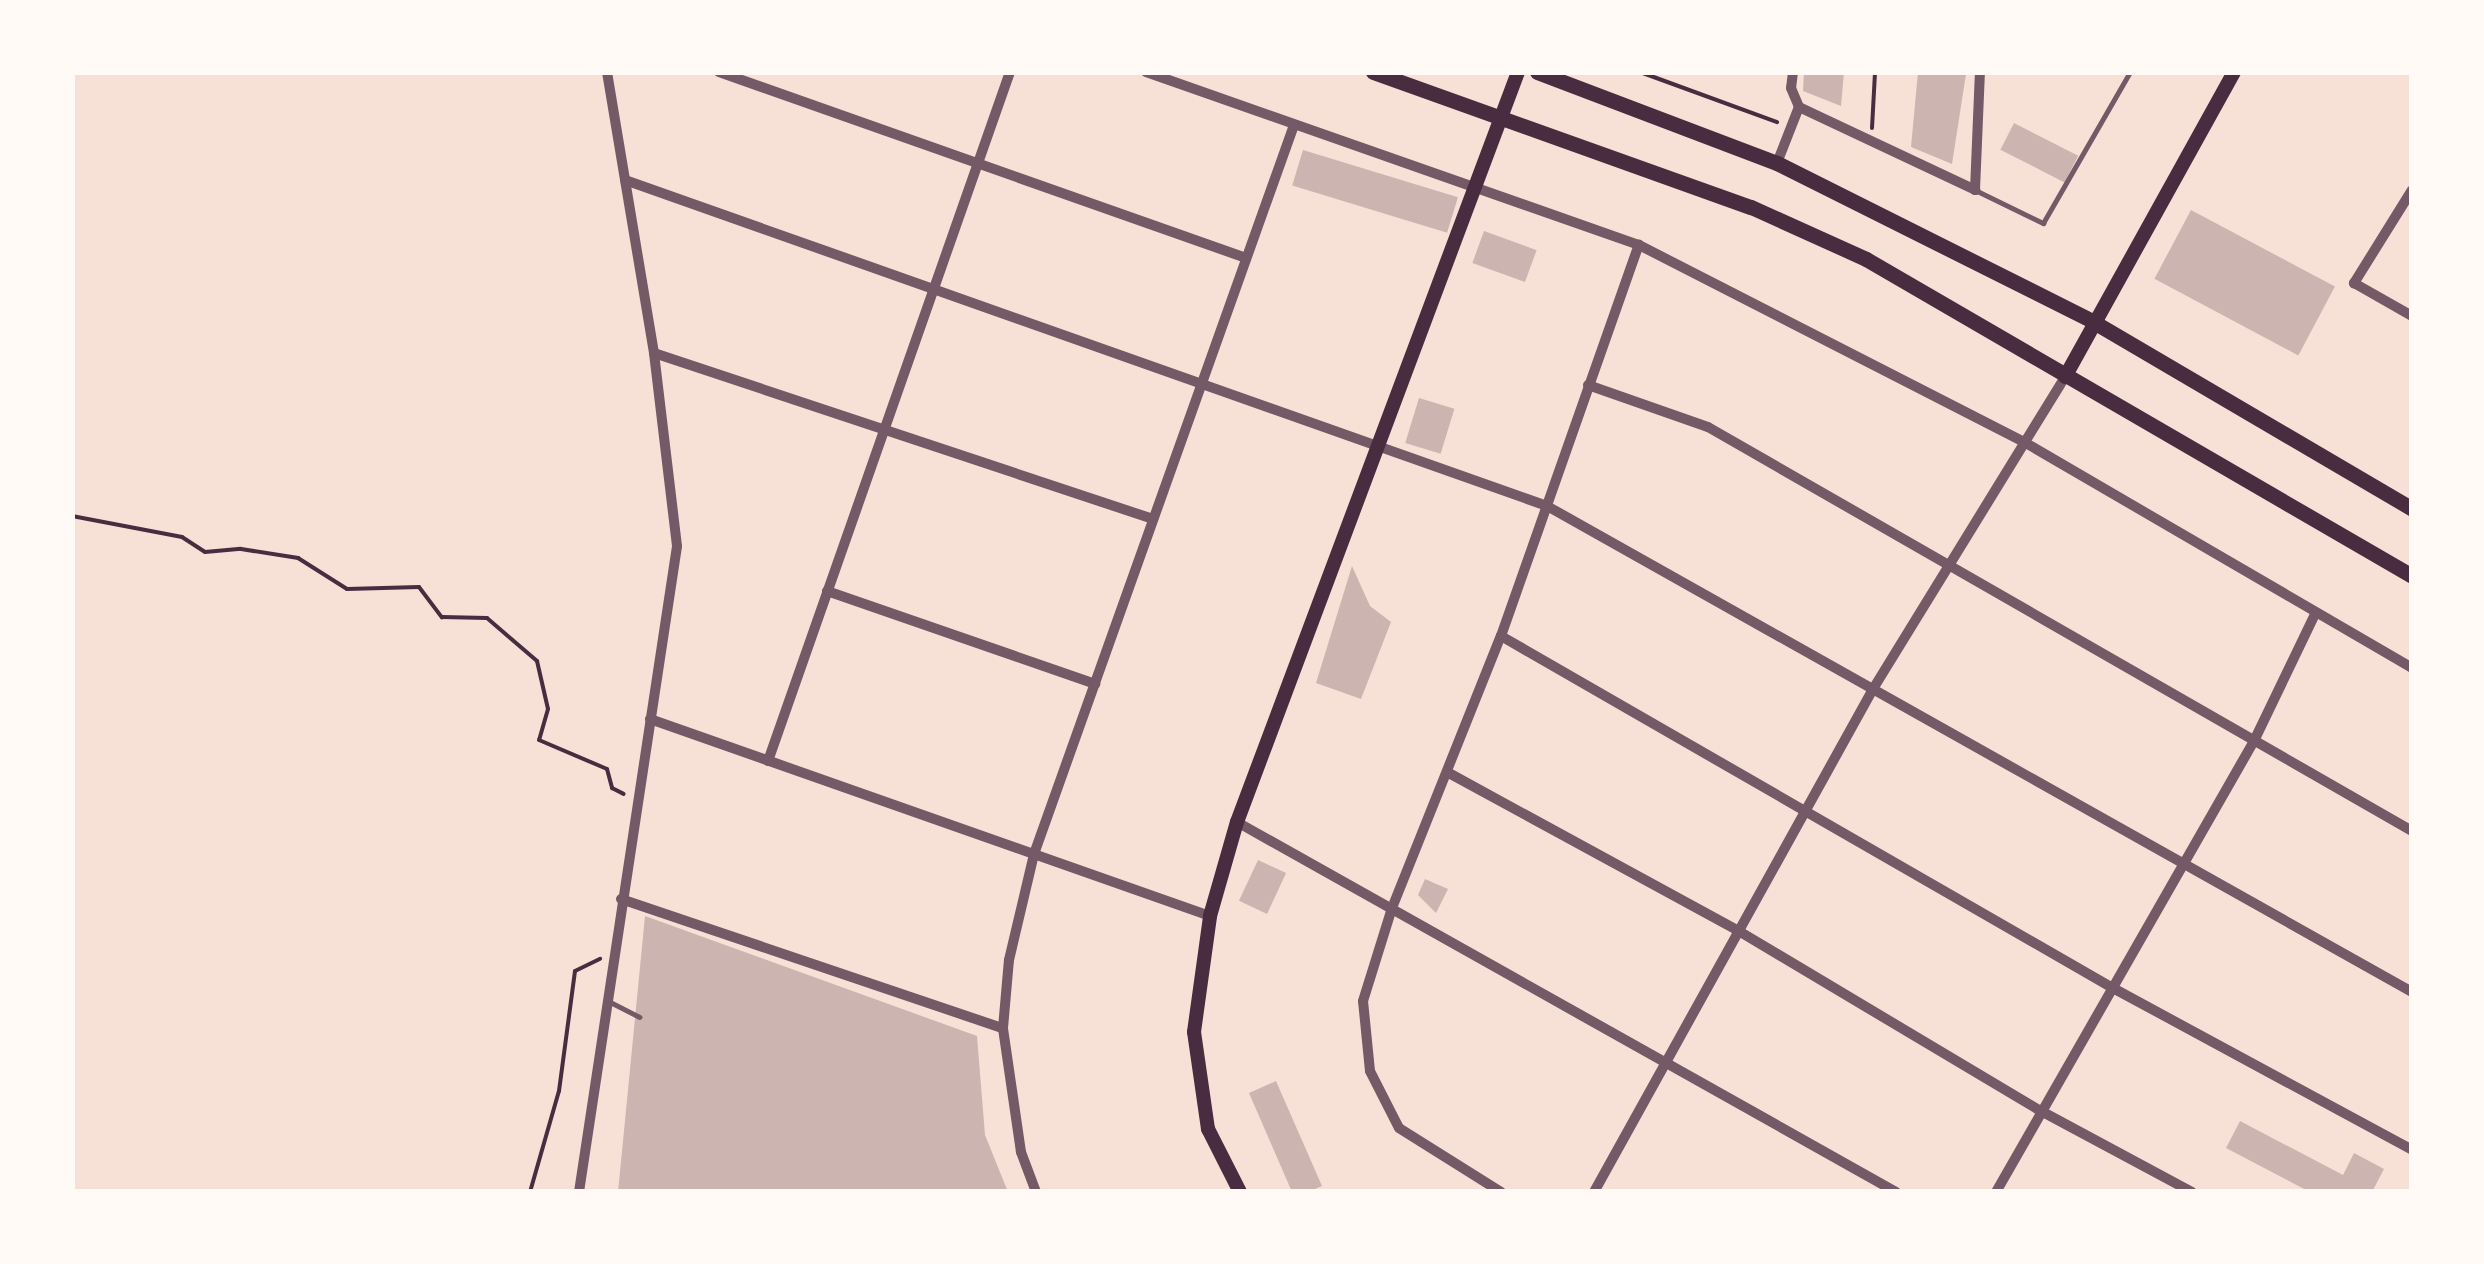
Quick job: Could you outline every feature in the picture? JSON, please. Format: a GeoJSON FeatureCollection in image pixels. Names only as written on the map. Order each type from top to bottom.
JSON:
{"type":"FeatureCollection","features":[{"type":"Feature","properties":{"kind":"main road"},"geometry":{"type":"LineString","coordinates":[[1374,72],[1751,207],[1866,259],[2412,576]]}},
{"type":"Feature","properties":{"kind":"main road"},"geometry":{"type":"LineString","coordinates":[[1240,1192],[1208,1129],[1194,1032],[1210,916],[1237,822],[1381,448],[1518,72]]}},
{"type":"Feature","properties":{"kind":"main road"},"geometry":{"type":"LineString","coordinates":[[1538,72],[1777,164],[2092,321],[2412,509]]}},
{"type":"Feature","properties":{"kind":"main road"},"geometry":{"type":"LineString","coordinates":[[2064,377],[2234,72]]}},
{"type":"Feature","properties":{"kind":"street"},"geometry":{"type":"LineString","coordinates":[[579,1192],[677,546],[654,353],[607,72]]}},
{"type":"Feature","properties":{"kind":"street"},"geometry":{"type":"LineString","coordinates":[[719,72],[1246,258]]}},
{"type":"Feature","properties":{"kind":"street"},"geometry":{"type":"LineString","coordinates":[[768,761],[1010,72]]}},
{"type":"Feature","properties":{"kind":"street"},"geometry":{"type":"LineString","coordinates":[[1146,72],[1639,244],[2024,442],[2412,668]]}},
{"type":"Feature","properties":{"kind":"street"},"geometry":{"type":"LineString","coordinates":[[1777,164],[1799,108],[1793,72]]}},
{"type":"Feature","properties":{"kind":"street"},"geometry":{"type":"LineString","coordinates":[[1799,108],[1872,138],[1975,190],[1980,72]]}},
{"type":"Feature","properties":{"kind":"street"},"geometry":{"type":"LineString","coordinates":[[1036,1192],[1021,1152],[1003,1028],[1009,960],[1034,854],[1294,125]]}},
{"type":"Feature","properties":{"kind":"street"},"geometry":{"type":"LineString","coordinates":[[625,180],[1203,380],[1547,506],[2178,865],[2412,992]]}},
{"type":"Feature","properties":{"kind":"street"},"geometry":{"type":"LineString","coordinates":[[2412,190],[2354,283],[2412,316]]}},
{"type":"Feature","properties":{"kind":"street"},"geometry":{"type":"LineString","coordinates":[[1501,1192],[1398,1128],[1370,1071],[1363,1001],[1392,908],[1502,636],[1639,244]]}},
{"type":"Feature","properties":{"kind":"street"},"geometry":{"type":"LineString","coordinates":[[654,353],[886,426],[1154,519]]}},
{"type":"Feature","properties":{"kind":"street"},"geometry":{"type":"LineString","coordinates":[[1594,1192],[1873,689],[2064,377]]}},
{"type":"Feature","properties":{"kind":"street"},"geometry":{"type":"LineString","coordinates":[[1588,386],[1708,427],[2412,831]]}},
{"type":"Feature","properties":{"kind":"street"},"geometry":{"type":"LineString","coordinates":[[828,591],[1094,684]]}},
{"type":"Feature","properties":{"kind":"street"},"geometry":{"type":"LineString","coordinates":[[1996,1192],[2178,865],[2254,741],[2316,614]]}},
{"type":"Feature","properties":{"kind":"street"},"geometry":{"type":"LineString","coordinates":[[1502,636],[2111,987],[2412,1150]]}},
{"type":"Feature","properties":{"kind":"street"},"geometry":{"type":"LineString","coordinates":[[650,718],[1210,916]]}},
{"type":"Feature","properties":{"kind":"street"},"geometry":{"type":"LineString","coordinates":[[1447,772],[1737,930],[2041,1111],[2192,1192]]}},
{"type":"Feature","properties":{"kind":"street"},"geometry":{"type":"LineString","coordinates":[[1237,822],[1896,1192]]}},
{"type":"Feature","properties":{"kind":"street"},"geometry":{"type":"LineString","coordinates":[[621,899],[1003,1028]]}},
{"type":"Feature","properties":{"kind":"lane"},"geometry":{"type":"LineString","coordinates":[[1975,190],[2043,223],[2130,72]]}},
{"type":"Feature","properties":{"kind":"lane"},"geometry":{"type":"LineString","coordinates":[[607,1000],[639,1017]]}},
{"type":"Feature","properties":{"kind":"path"},"geometry":{"type":"LineString","coordinates":[[1640,72],[1792,128]]}},
{"type":"Feature","properties":{"kind":"path"},"geometry":{"type":"LineString","coordinates":[[1872,138],[1875,72]]}},
{"type":"Feature","properties":{"kind":"path"},"geometry":{"type":"LineString","coordinates":[[72,516],[182,537],[205,552],[298,558],[347,589],[419,587],[442,618],[487,618],[537,661],[548,709],[539,740],[607,769],[612,788],[637,800]]}},
{"type":"Feature","properties":{"kind":"path"},"geometry":{"type":"LineString","coordinates":[[530,1192],[559,1092],[575,971],[614,952]]}},
{"type":"Feature","properties":{"kind":"building"},"geometry":{"type":"Polygon","coordinates":[[[1804,72],[1844,72],[1841,106],[1803,91],[1804,72]]]}},
{"type":"Feature","properties":{"kind":"building"},"geometry":{"type":"Polygon","coordinates":[[[1918,72],[1966,74],[1952,164],[1911,147],[1918,72]]]}},
{"type":"Feature","properties":{"kind":"building"},"geometry":{"type":"Polygon","coordinates":[[[2014,123],[2078,156],[2065,182],[2000,150],[2014,123]]]}},
{"type":"Feature","properties":{"kind":"building"},"geometry":{"type":"Polygon","coordinates":[[[1303,150],[1458,197],[1447,233],[1292,185],[1303,150]]]}},
{"type":"Feature","properties":{"kind":"building"},"geometry":{"type":"Polygon","coordinates":[[[2191,210],[2335,287],[2298,355],[2154,279],[2191,210]]]}},
{"type":"Feature","properties":{"kind":"building"},"geometry":{"type":"Polygon","coordinates":[[[1484,231],[1537,250],[1525,282],[1472,263],[1484,231]]]}},
{"type":"Feature","properties":{"kind":"building"},"geometry":{"type":"Polygon","coordinates":[[[1419,398],[1454,409],[1441,454],[1405,443],[1419,398]]]}},
{"type":"Feature","properties":{"kind":"building"},"geometry":{"type":"Polygon","coordinates":[[[1352,566],[1370,606],[1391,622],[1361,699],[1316,683],[1352,566]]]}},
{"type":"Feature","properties":{"kind":"building"},"geometry":{"type":"Polygon","coordinates":[[[1258,860],[1286,873],[1267,914],[1239,901],[1258,860]]]}},
{"type":"Feature","properties":{"kind":"building"},"geometry":{"type":"Polygon","coordinates":[[[1425,879],[1448,889],[1436,913],[1418,895],[1425,879]]]}},
{"type":"Feature","properties":{"kind":"building"},"geometry":{"type":"Polygon","coordinates":[[[645,916],[977,1036],[985,1135],[1008,1192],[618,1192],[645,916]]]}},
{"type":"Feature","properties":{"kind":"building"},"geometry":{"type":"Polygon","coordinates":[[[1276,1081],[1322,1186],[1308,1192],[1292,1192],[1249,1093],[1276,1081]]]}},
{"type":"Feature","properties":{"kind":"building"},"geometry":{"type":"Polygon","coordinates":[[[2240,1121],[2343,1175],[2354,1153],[2384,1169],[2372,1192],[2310,1192],[2226,1148],[2240,1121]]]}}]}
